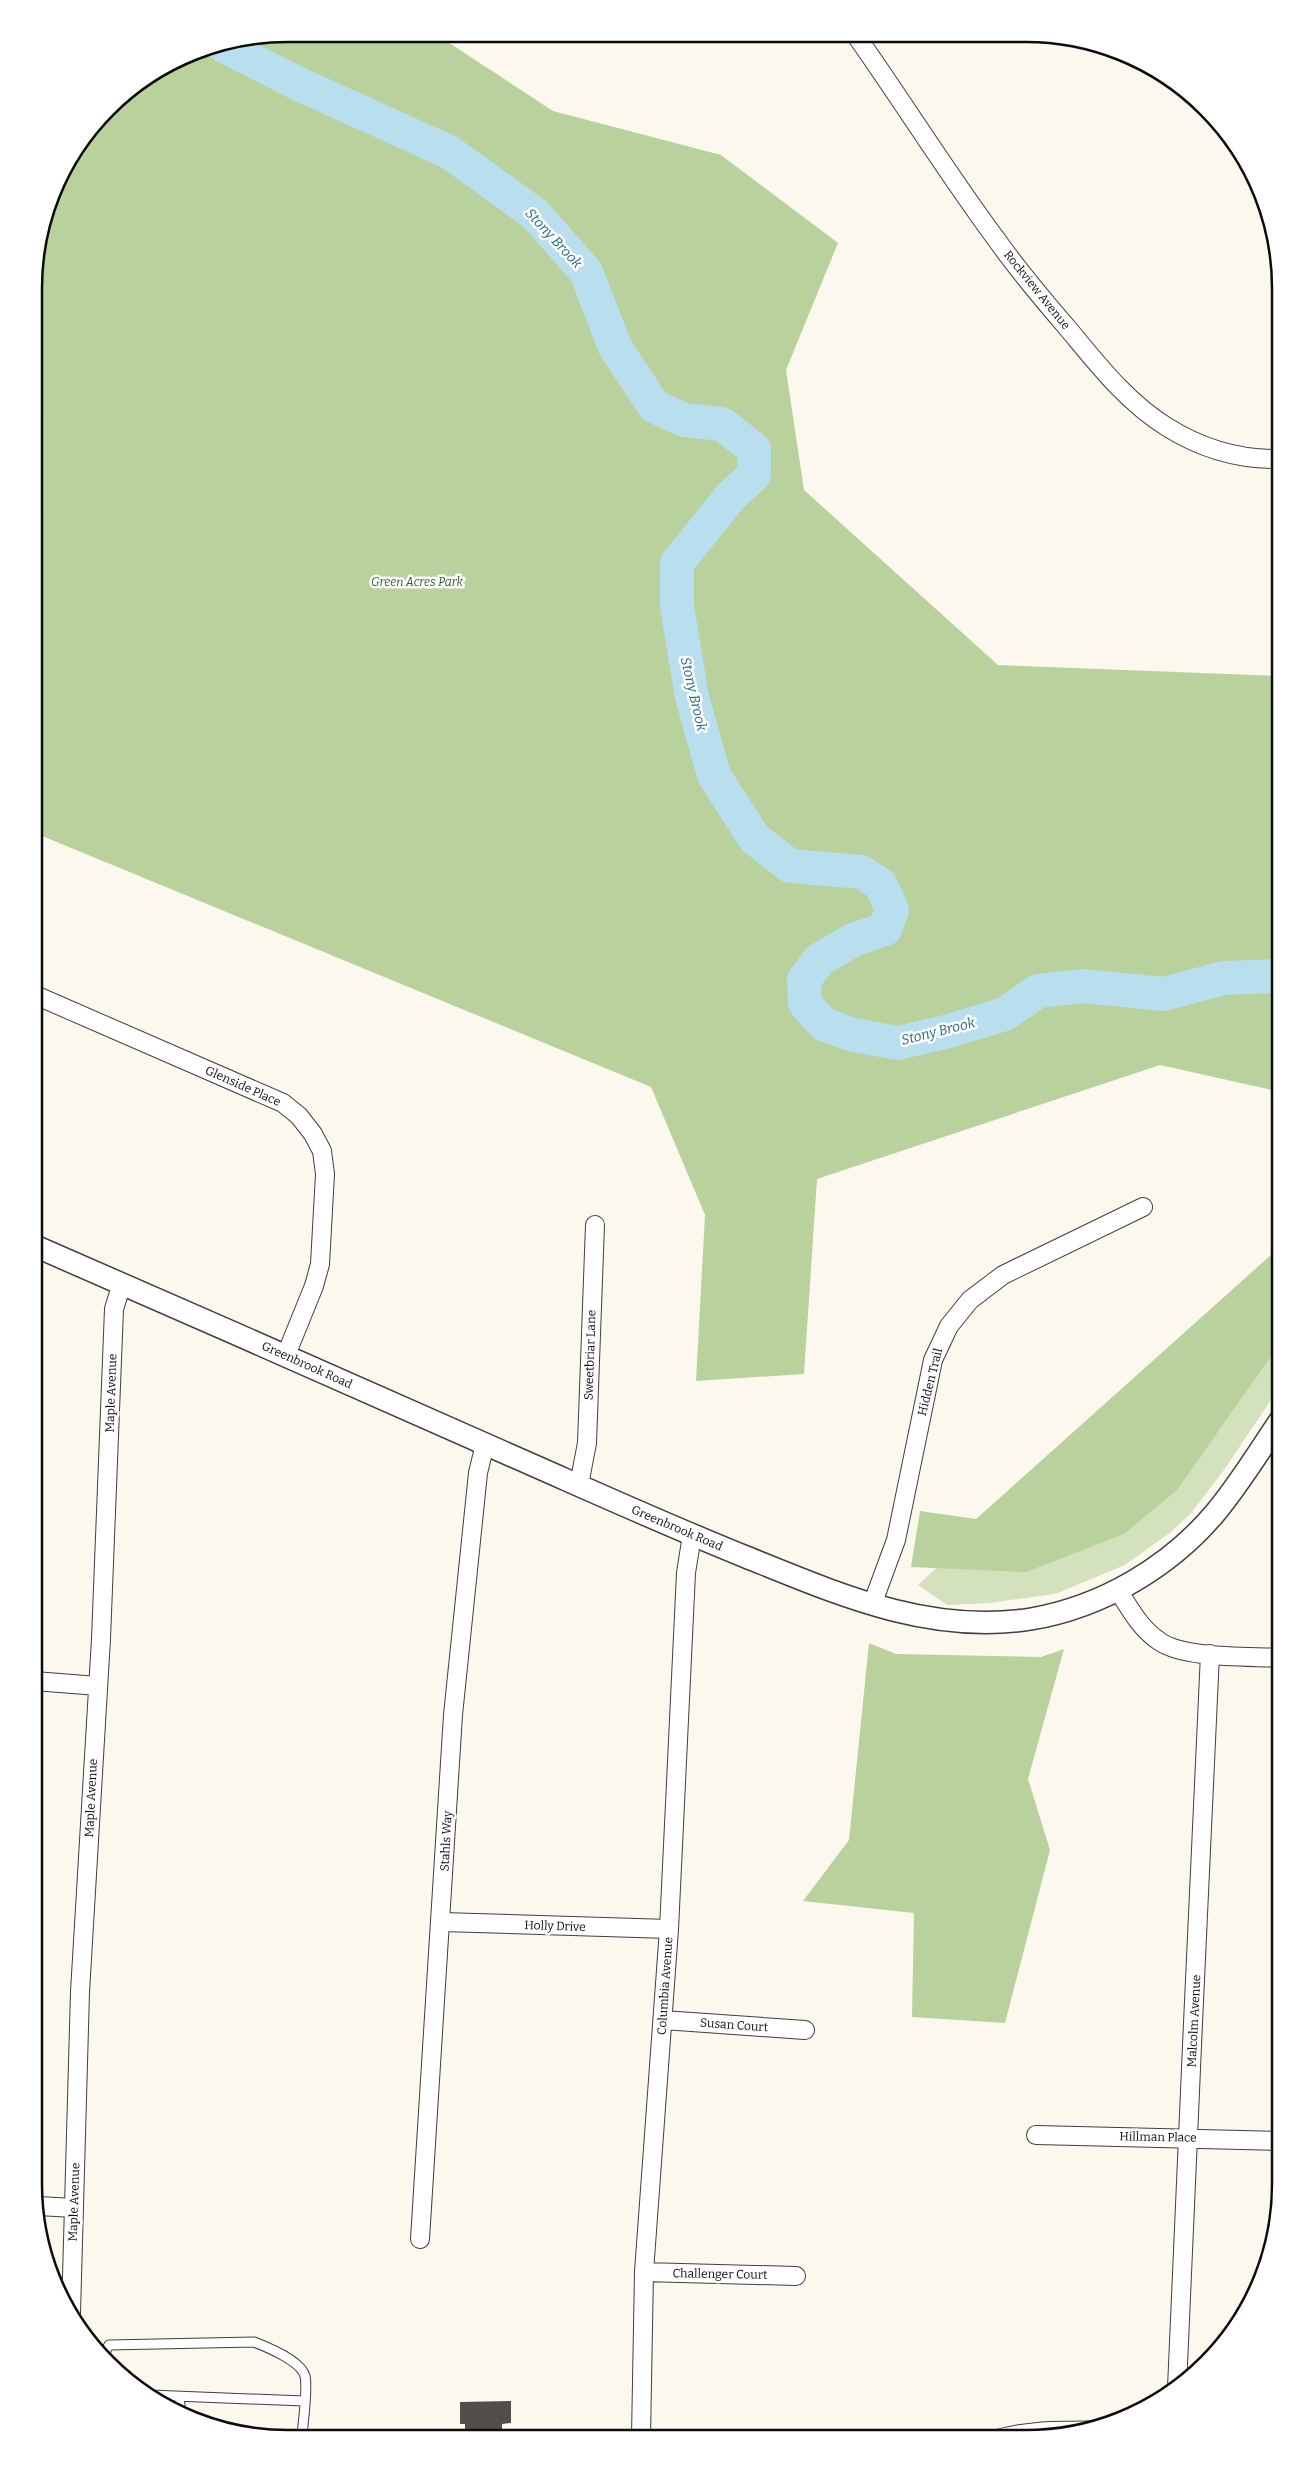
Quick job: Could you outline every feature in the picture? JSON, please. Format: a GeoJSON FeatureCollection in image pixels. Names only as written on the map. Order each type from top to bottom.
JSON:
{"type":"FeatureCollection","features":[{"type":"Feature","properties":{"kind":"street","name":"Rockview Avenue"},"geometry":{"type":"LineString","coordinates":[[860,42],[1023,276],[1122,390],[1165,426],[1196,443],[1229,455],[1260,460],[1272,459]]}},
{"type":"Feature","properties":{"kind":"street","name":"Glenside Place"},"geometry":{"type":"LineString","coordinates":[[43,999],[283,1104],[298,1116],[313,1134],[322,1152],[325,1174],[320,1264],[314,1286],[286,1355]]}},
{"type":"Feature","properties":{"kind":"street","name":"Hidden Trail"},"geometry":{"type":"LineString","coordinates":[[872,1605],[896,1540],[933,1360],[949,1326],[970,1300],[1003,1275],[1143,1207]]}},
{"type":"Feature","properties":{"kind":"street","name":"Sweetbriar Lane"},"geometry":{"type":"LineString","coordinates":[[579,1485],[587,1443],[595,1225]]}},
{"type":"Feature","properties":{"kind":"street","name":"Greenbrook Road"},"geometry":{"type":"LineString","coordinates":[[43,1249],[692,1535],[816,1586],[872,1605],[928,1619],[990,1623],[1056,1613],[1118,1590],[1160,1564],[1202,1528],[1228,1497],[1272,1432]]}},
{"type":"Feature","properties":{"kind":"street","name":"Maple Avenue"},"geometry":{"type":"LineString","coordinates":[[71,2299],[80,1992],[98,1686],[114,1309],[122,1283]]}},
{"type":"Feature","properties":{"kind":"street","name":"Stahls Way"},"geometry":{"type":"LineString","coordinates":[[420,2239],[442,1922],[453,1715],[478,1473],[484,1444]]}},
{"type":"Feature","properties":{"kind":"street","name":"Columbia Avenue"},"geometry":{"type":"LineString","coordinates":[[641,2430],[644,2272],[669,1929],[685,1592],[692,1535]]}},
{"type":"Feature","properties":{"kind":"street"},"geometry":{"type":"LineString","coordinates":[[1118,1590],[1134,1617],[1159,1641],[1178,1649],[1210,1654],[1272,1657]]}},
{"type":"Feature","properties":{"kind":"street","name":"Malcolm Avenue"},"geometry":{"type":"LineString","coordinates":[[1177,2378],[1210,1654]]}},
{"type":"Feature","properties":{"kind":"street"},"geometry":{"type":"LineString","coordinates":[[43,1682],[98,1686]]}},
{"type":"Feature","properties":{"kind":"street","name":"Holly Drive"},"geometry":{"type":"LineString","coordinates":[[442,1922],[669,1929]]}},
{"type":"Feature","properties":{"kind":"street","name":"Susan Court"},"geometry":{"type":"LineString","coordinates":[[662,2020],[805,2030]]}},
{"type":"Feature","properties":{"kind":"street","name":"Hillman Place"},"geometry":{"type":"LineString","coordinates":[[1036,2135],[1272,2141]]}},
{"type":"Feature","properties":{"kind":"street"},"geometry":{"type":"LineString","coordinates":[[44,2206],[74,2208]]}},
{"type":"Feature","properties":{"kind":"street","name":"Challenger Court"},"geometry":{"type":"LineString","coordinates":[[644,2272],[796,2276]]}},
{"type":"Feature","properties":{"kind":"lane"},"geometry":{"type":"LineString","coordinates":[[106,2348],[108,2345],[254,2342],[274,2350],[298,2366],[305,2376],[302,2430]]}},
{"type":"Feature","properties":{"kind":"lane"},"geometry":{"type":"LineString","coordinates":[[163,2396],[304,2401]]}},
{"type":"Feature","properties":{"kind":"lane"},"geometry":{"type":"LineString","coordinates":[[179,2397],[179,2404]]}},
{"type":"Feature","properties":{"kind":"lane"},"geometry":{"type":"LineString","coordinates":[[1007,2430],[1066,2426]]}},
{"type":"Feature","properties":{"kind":"green space","name":"Green Acres Park"},"geometry":{"type":"Polygon","coordinates":[[[448,42],[553,111],[721,155],[838,243],[786,370],[804,490],[998,665],[1272,676],[1272,1090],[1160,1065],[817,1179],[804,1374],[696,1381],[705,1215],[651,1087],[43,836],[43,272],[47,241],[61,194],[75,165],[93,139],[139,93],[165,75],[194,61],[241,47],[272,43],[448,42]]]}},
{"type":"Feature","properties":{"kind":"green space"},"geometry":{"type":"Polygon","coordinates":[[[1272,1254],[1272,1355],[1177,1490],[1124,1534],[1026,1572],[911,1567],[920,1511],[976,1519],[1272,1254]]]}},
{"type":"Feature","properties":{"kind":"green space"},"geometry":{"type":"Polygon","coordinates":[[[1272,1259],[1272,1398],[1224,1470],[1192,1512],[1171,1532],[1125,1565],[1055,1594],[989,1603],[947,1605],[918,1585],[1272,1259]]]}},
{"type":"Feature","properties":{"kind":"green space"},"geometry":{"type":"Polygon","coordinates":[[[869,1643],[896,1654],[1041,1657],[1064,1649],[1028,1779],[1050,1850],[1005,2023],[912,2017],[914,1913],[803,1901],[849,1840],[869,1643]]]}},
{"type":"Feature","properties":{"kind":"building"},"geometry":{"type":"Polygon","coordinates":[[[511,2401],[511,2423],[502,2424],[502,2430],[465,2430],[465,2424],[460,2424],[460,2402],[511,2401]]]}},
{"type":"Feature","properties":{"kind":"waterway","name":"Stony Brook"},"geometry":{"type":"LineString","coordinates":[[231,50],[301,85],[449,152],[535,214],[586,272],[615,347],[654,406],[684,420],[722,424],[754,449],[754,475],[731,496],[677,563],[677,606],[692,697],[714,775],[754,838],[790,866],[862,872],[881,885],[892,910],[885,929],[853,940],[819,960],[804,980],[805,1003],[823,1024],[853,1035],[898,1043],[949,1031],[1005,1014],[1038,991],[1083,986],[1163,994],[1224,978],[1272,976]]}}]}
